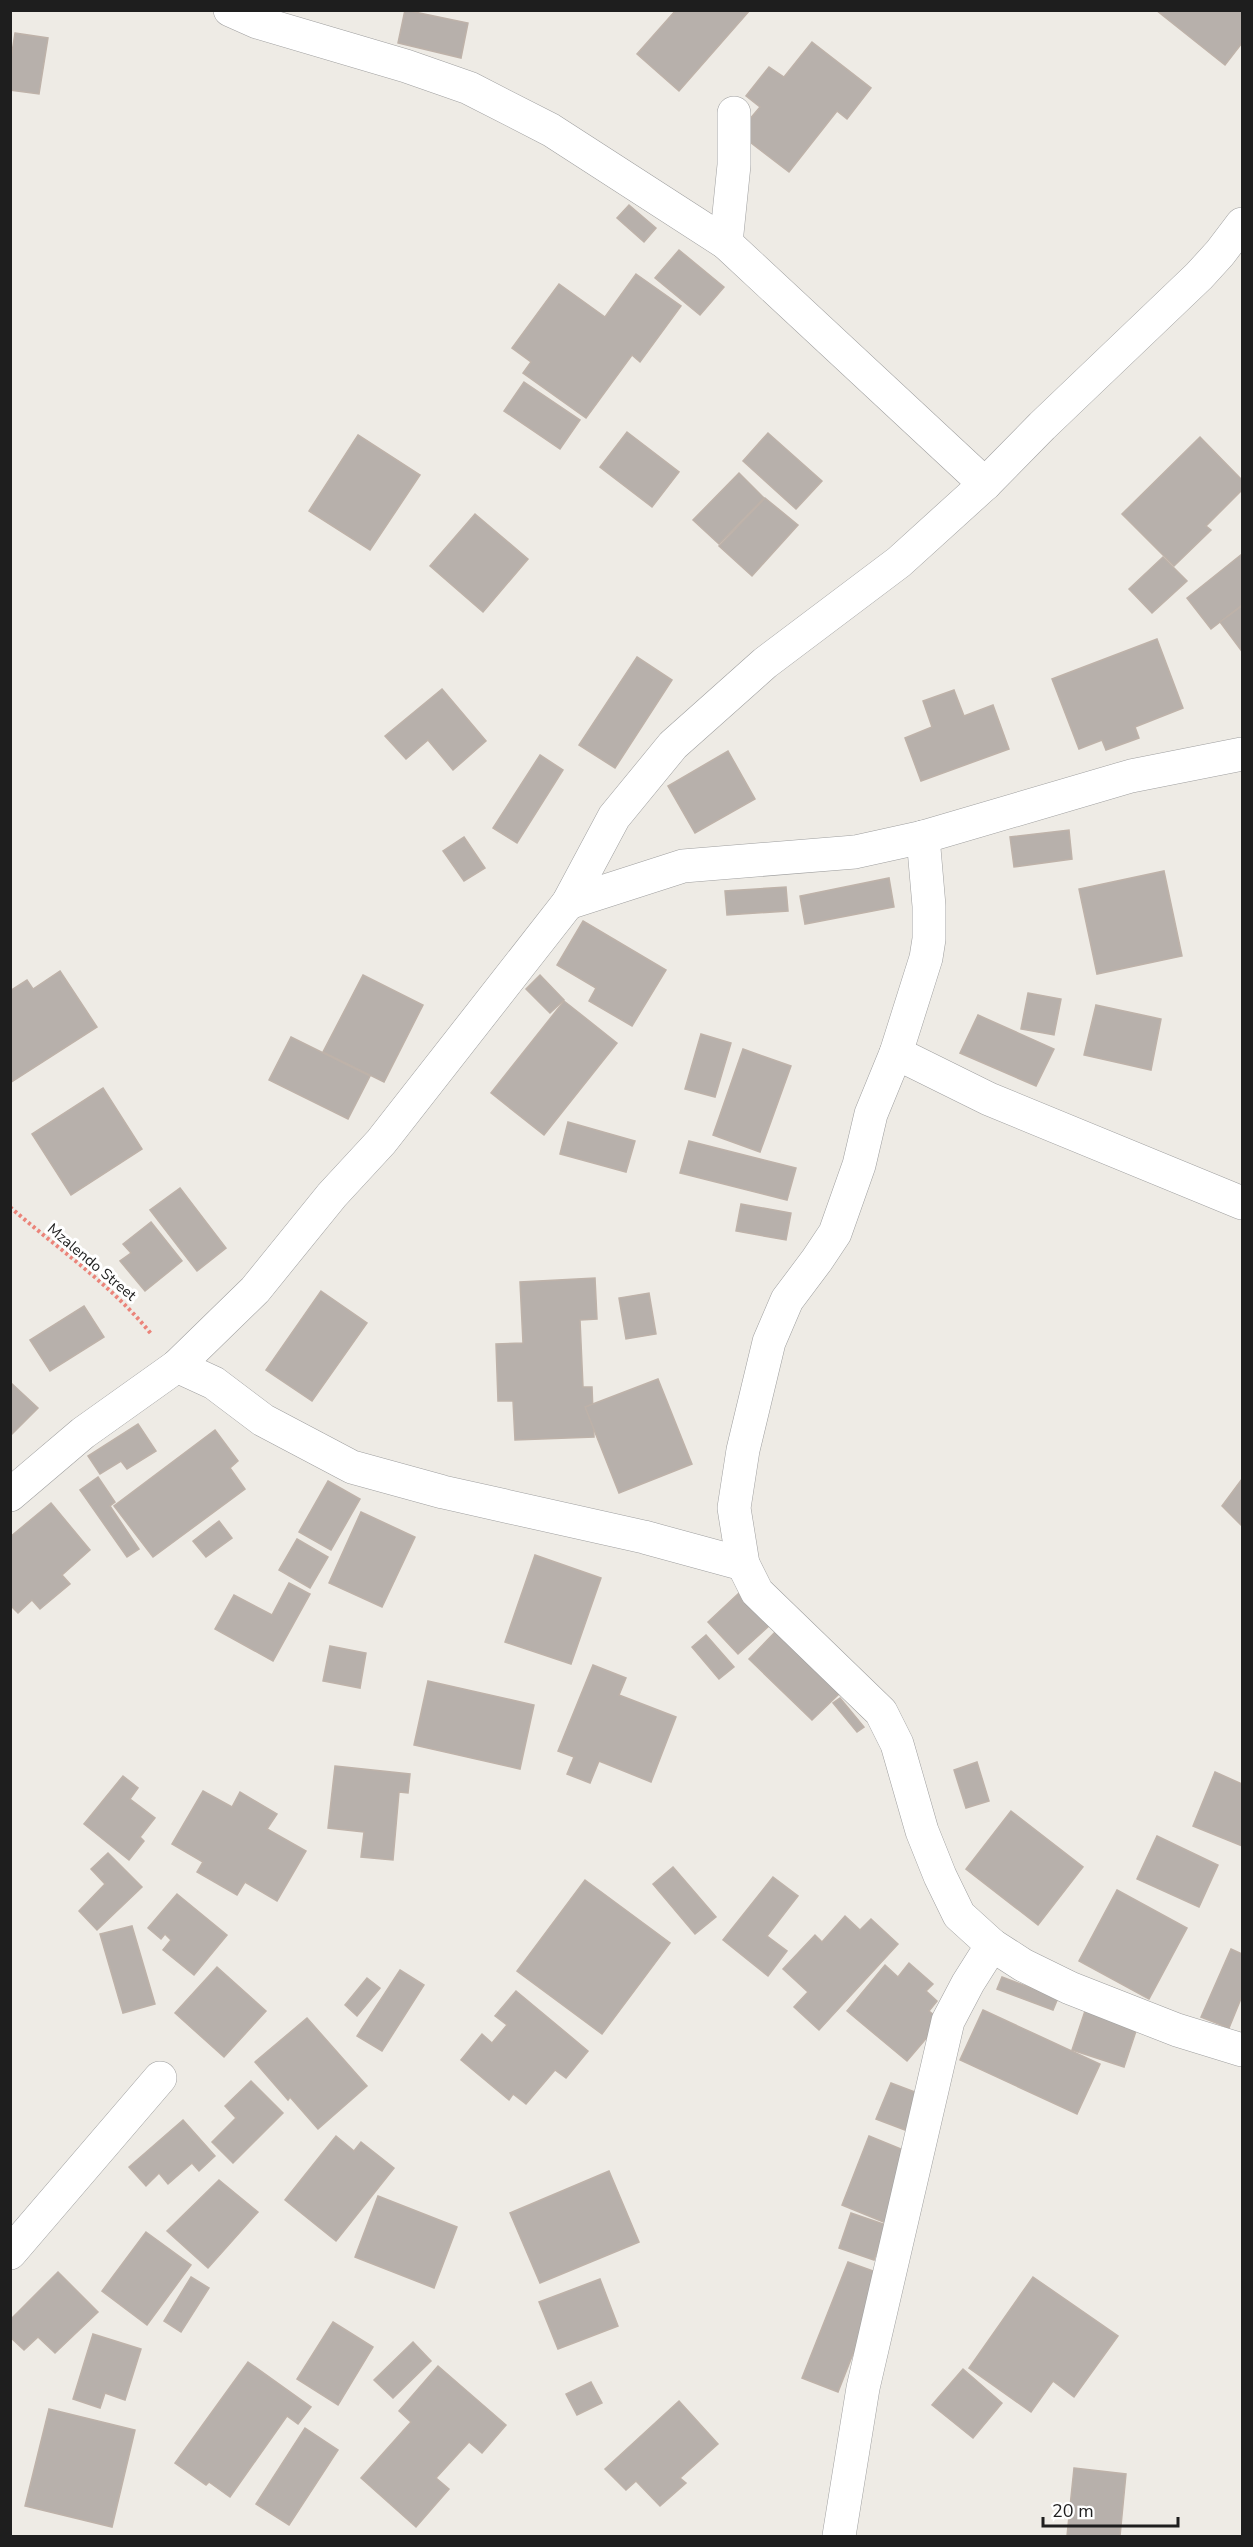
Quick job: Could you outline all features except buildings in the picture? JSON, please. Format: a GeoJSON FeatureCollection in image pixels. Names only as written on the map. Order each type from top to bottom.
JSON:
{"type":"FeatureCollection","features":[{"type":"Feature","properties":{"kind":"street"},"geometry":{"type":"LineString","coordinates":[[230,10],[257,22],[406,66],[469,88],[552,130],[726,243],[985,484]]}},
{"type":"Feature","properties":{"kind":"street"},"geometry":{"type":"LineString","coordinates":[[726,243],[734,165],[734,113]]}},
{"type":"Feature","properties":{"kind":"street"},"geometry":{"type":"LineString","coordinates":[[10,1495],[83,1433],[177,1366],[255,1290],[332,1195],[381,1142],[568,903],[614,817],[673,745],[765,663],[900,562],[985,484],[1042,426],[1199,276],[1242,224]]}},
{"type":"Feature","properties":{"kind":"street"},"geometry":{"type":"LineString","coordinates":[[568,903],[683,867],[855,852],[923,837],[1131,776],[1242,754]]}},
{"type":"Feature","properties":{"kind":"street"},"geometry":{"type":"LineString","coordinates":[[923,837],[929,906],[929,939],[926,958],[896,1053],[871,1114],[859,1165],[835,1233],[787,1300],[769,1342],[743,1450],[734,1508],[743,1564],[758,1592],[880,1712],[897,1744],[911,1798],[945,1886],[959,1915],[992,1945],[1023,1965],[1112,2006],[1242,2050]]}},
{"type":"Feature","properties":{"kind":"street"},"geometry":{"type":"LineString","coordinates":[[896,1053],[989,1099],[1242,1203]]}},
{"type":"Feature","properties":{"kind":"street"},"geometry":{"type":"LineString","coordinates":[[177,1366],[214,1383],[263,1420],[352,1467],[442,1492],[644,1537],[743,1564]]}},
{"type":"Feature","properties":{"kind":"street"},"geometry":{"type":"LineString","coordinates":[[839,2536],[863,2388],[948,2021],[992,1945]]}},
{"type":"Feature","properties":{"kind":"street"},"geometry":{"type":"LineString","coordinates":[[10,2253],[160,2078]]}},
{"type":"Feature","properties":{"kind":"path","name":"Mzalendo Street"},"geometry":{"type":"LineString","coordinates":[[10,1207],[138,1317],[177,1366]]}}]}
